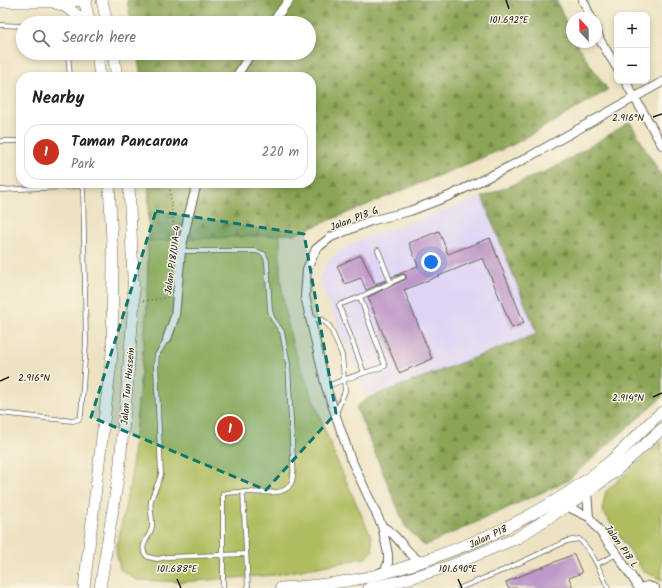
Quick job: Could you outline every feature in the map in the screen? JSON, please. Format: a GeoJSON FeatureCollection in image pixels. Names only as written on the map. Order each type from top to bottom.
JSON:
{"type":"FeatureCollection","features":[{"type":"Feature","properties":{"kind":"main road"},"geometry":{"type":"LineString","coordinates":[[0,2],[85,0],[88,16]]}},
{"type":"Feature","properties":{"kind":"main road"},"geometry":{"type":"LineString","coordinates":[[102,0],[105,16]]}},
{"type":"Feature","properties":{"kind":"main road"},"geometry":{"type":"LineString","coordinates":[[55,1],[78,16]]}},
{"type":"Feature","properties":{"kind":"main road"},"geometry":{"type":"LineString","coordinates":[[98,60],[99,72]]}},
{"type":"Feature","properties":{"kind":"main road"},"geometry":{"type":"LineString","coordinates":[[114,60],[116,72]]}},
{"type":"Feature","properties":{"kind":"main road","name":"Jalan Tun Hussein"},"geometry":{"type":"LineString","coordinates":[[84,588],[112,354],[113,260],[109,188]]}},
{"type":"Feature","properties":{"kind":"main road","name":"Jalan Tun Hussein"},"geometry":{"type":"LineString","coordinates":[[100,588],[119,472],[133,309],[129,188]]}},
{"type":"Feature","properties":{"kind":"main road","name":"Jalan P18"},"geometry":{"type":"LineString","coordinates":[[281,588],[315,586],[375,576],[398,570],[462,548],[533,514],[565,495],[607,464],[662,412]]}},
{"type":"Feature","properties":{"kind":"main road","name":"Jalan P18"},"geometry":{"type":"LineString","coordinates":[[369,588],[400,581],[450,566],[517,538],[587,493],[618,469],[662,429]]}},
{"type":"Feature","properties":{"kind":"street"},"geometry":{"type":"LineString","coordinates":[[277,16],[289,0]]}},
{"type":"Feature","properties":{"kind":"street"},"geometry":{"type":"LineString","coordinates":[[583,0],[588,12]]}},
{"type":"Feature","properties":{"kind":"street"},"geometry":{"type":"LineString","coordinates":[[602,41],[614,63]]}},
{"type":"Feature","properties":{"kind":"street"},"geometry":{"type":"LineString","coordinates":[[239,72],[247,60]]}},
{"type":"Feature","properties":{"kind":"street","name":"Jalan P18 G"},"geometry":{"type":"LineString","coordinates":[[375,576],[385,570],[388,563],[388,554],[382,526],[350,457],[335,414],[326,387],[305,296],[307,269],[316,249],[331,237],[370,221],[410,211],[449,196],[524,159],[662,82]]}},
{"type":"Feature","properties":{"kind":"street"},"geometry":{"type":"LineString","coordinates":[[627,84],[662,145]]}},
{"type":"Feature","properties":{"kind":"street","name":"Jalan P18/UIA-4"},"geometry":{"type":"LineString","coordinates":[[167,339],[176,316],[176,296],[181,251],[196,188]]}},
{"type":"Feature","properties":{"kind":"street"},"geometry":{"type":"LineString","coordinates":[[587,493],[589,517]]}},
{"type":"Feature","properties":{"kind":"street","name":"Jalan P18 L"},"geometry":{"type":"LineString","coordinates":[[566,506],[589,517],[640,588],[648,586],[656,588]]}},
{"type":"Feature","properties":{"kind":"street","name":"Jalan P18 G"},"geometry":{"type":"LineString","coordinates":[[382,526],[391,532],[410,555],[420,562]]}},
{"type":"Feature","properties":{"kind":"lane"},"geometry":{"type":"LineString","coordinates":[[0,25],[16,26]]}},
{"type":"Feature","properties":{"kind":"lane"},"geometry":{"type":"LineString","coordinates":[[69,60],[70,72]]}},
{"type":"Feature","properties":{"kind":"lane"},"geometry":{"type":"LineString","coordinates":[[0,141],[16,141]]}},
{"type":"Feature","properties":{"kind":"lane"},"geometry":{"type":"LineString","coordinates":[[0,190],[38,188]]}},
{"type":"Feature","properties":{"kind":"lane"},"geometry":{"type":"LineString","coordinates":[[0,413],[73,421],[79,419],[86,342],[83,188]]}},
{"type":"Feature","properties":{"kind":"lane"},"geometry":{"type":"LineString","coordinates":[[378,250],[391,283]]}},
{"type":"Feature","properties":{"kind":"lane"},"geometry":{"type":"LineString","coordinates":[[181,251],[256,251],[264,254],[266,257],[270,311],[273,319],[282,332],[288,364],[293,446],[293,478],[290,487],[284,491],[223,494],[223,588]]}},
{"type":"Feature","properties":{"kind":"lane"},"geometry":{"type":"LineString","coordinates":[[364,373],[339,305],[403,277]]}},
{"type":"Feature","properties":{"kind":"lane"},"geometry":{"type":"LineString","coordinates":[[326,387],[344,379],[385,366],[360,297]]}},
{"type":"Feature","properties":{"kind":"lane"},"geometry":{"type":"LineString","coordinates":[[310,319],[323,320],[330,327],[342,354],[345,391],[335,414]]}},
{"type":"Feature","properties":{"kind":"lane"},"geometry":{"type":"LineString","coordinates":[[167,339],[157,355],[156,360],[160,482],[150,502],[152,522],[151,530],[145,540],[143,548],[145,554],[148,557],[157,559],[168,557],[246,554]]}},
{"type":"Feature","properties":{"kind":"lane"},"geometry":{"type":"LineString","coordinates":[[243,492],[248,588]]}},
{"type":"Feature","properties":{"kind":"lane"},"geometry":{"type":"LineString","coordinates":[[460,588],[504,570],[567,541],[579,539],[584,543],[597,564],[608,588]]}},
{"type":"Feature","properties":{"kind":"lane"},"geometry":{"type":"LineString","coordinates":[[597,564],[617,554]]}},
{"type":"Feature","properties":{"kind":"path"},"geometry":{"type":"LineString","coordinates":[[169,188],[174,232],[181,251]]}},
{"type":"Feature","properties":{"kind":"path"},"geometry":{"type":"LineString","coordinates":[[146,300],[176,296]]}},
{"type":"Feature","properties":{"kind":"highlighted area"},"geometry":{"type":"Polygon","coordinates":[[[156,211],[304,234],[336,413],[266,490],[91,417],[156,211]]]}},
{"type":"Feature","properties":{"kind":"shaded area"},"geometry":{"type":"Polygon","coordinates":[[[482,197],[538,334],[368,398],[319,279],[327,262],[340,251],[357,241],[482,197]]]}},
{"type":"Feature","properties":{"kind":"green space"},"geometry":{"type":"Polygon","coordinates":[[[127,0],[556,0],[566,22],[566,48],[580,48],[608,90],[513,145],[296,234],[148,241],[149,188],[316,188],[316,72],[140,72],[138,60],[316,60],[316,16],[130,16],[127,0]]]}},
{"type":"Feature","properties":{"kind":"green space"},"geometry":{"type":"Polygon","coordinates":[[[630,122],[662,177],[662,397],[567,481],[424,546],[405,526],[356,407],[368,398],[537,334],[482,197],[552,169],[630,122]]]}},
{"type":"Feature","properties":{"kind":"green space"},"geometry":{"type":"Polygon","coordinates":[[[280,234],[280,272],[284,305],[293,346],[335,456],[371,536],[373,551],[366,558],[274,575],[183,582],[137,580],[120,569],[116,551],[131,477],[147,306],[148,241],[280,234]]]}},
{"type":"Feature","properties":{"kind":"green space"},"geometry":{"type":"Polygon","coordinates":[[[662,441],[662,580],[643,571],[602,510],[606,491],[662,441]]]}},
{"type":"Feature","properties":{"kind":"building"},"geometry":{"type":"Polygon","coordinates":[[[439,231],[448,254],[490,238],[524,323],[512,328],[483,258],[404,290],[432,359],[399,373],[368,297],[406,279],[404,274],[392,277],[418,266],[409,243],[439,231]]]}},
{"type":"Feature","properties":{"kind":"building"},"geometry":{"type":"Polygon","coordinates":[[[361,255],[375,284],[386,281],[366,290],[361,278],[345,284],[337,266],[361,255]]]}},
{"type":"Feature","properties":{"kind":"building"},"geometry":{"type":"Polygon","coordinates":[[[574,554],[582,573],[569,578],[573,588],[508,588],[506,582],[574,554]]]}},
{"type":"Feature","properties":{"kind":"place","name":"Taman Pancarona"},"geometry":{"type":"Point","coordinates":[230,429]}}]}
